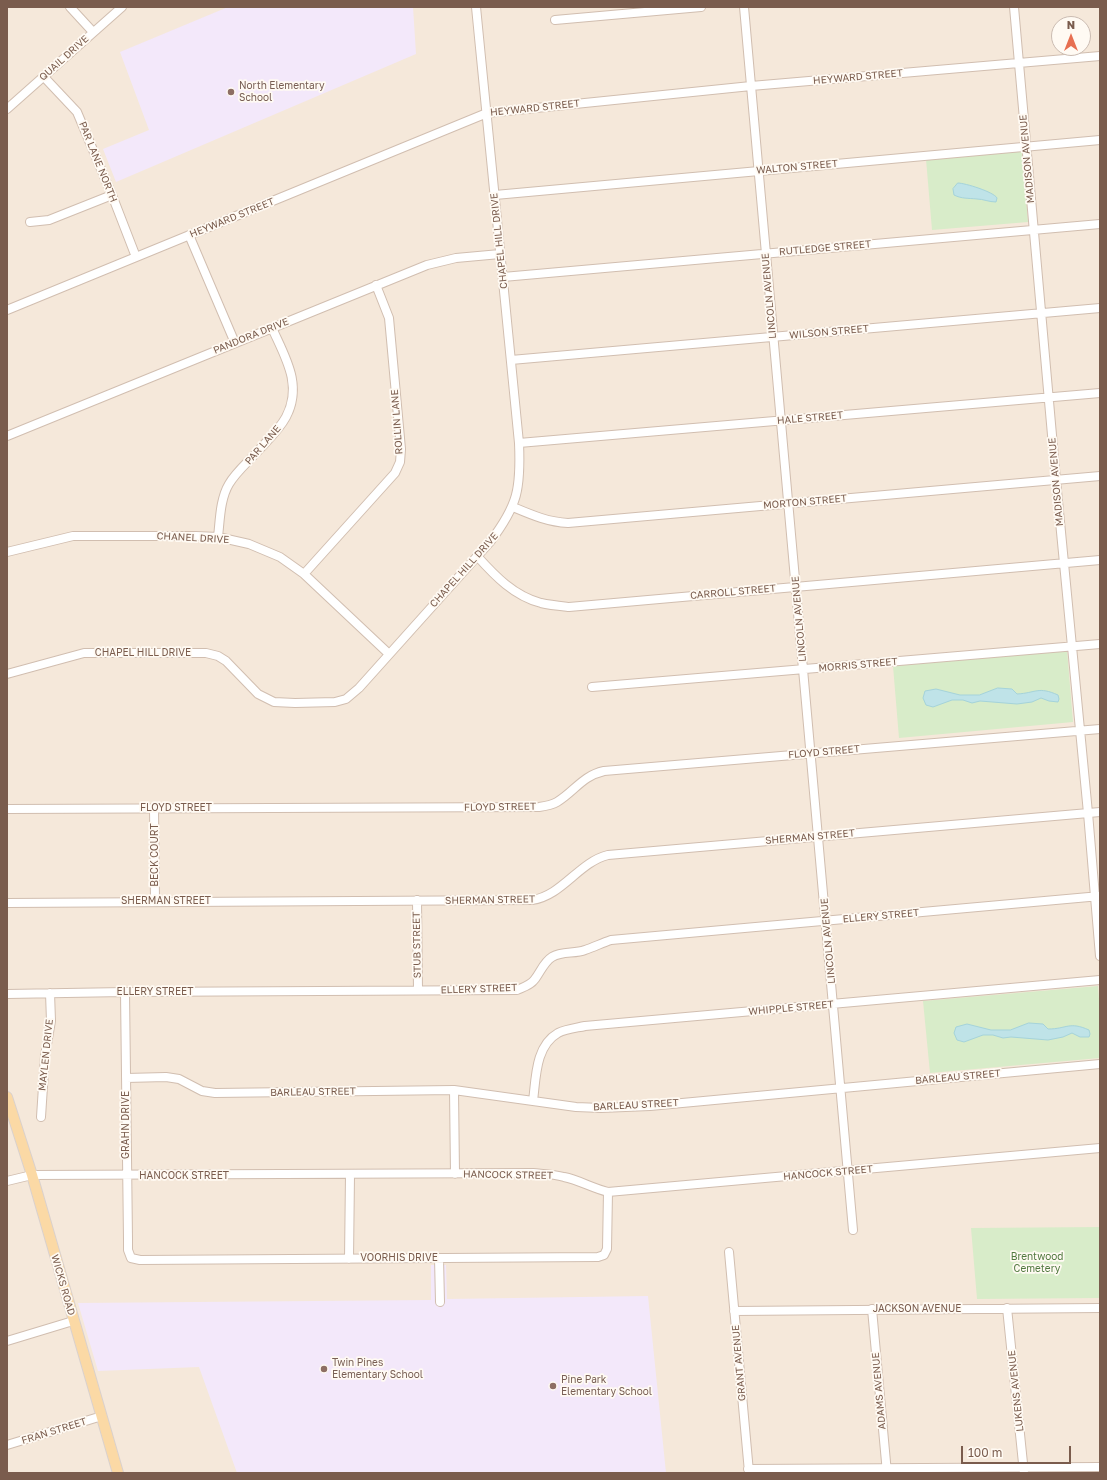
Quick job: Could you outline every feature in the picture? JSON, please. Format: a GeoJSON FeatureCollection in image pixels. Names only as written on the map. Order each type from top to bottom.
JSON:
{"type":"FeatureCollection","features":[{"type":"Feature","properties":{"kind":"main road","name":"WICKS ROAD"},"geometry":{"type":"LineString","coordinates":[[7,1096],[32,1176],[118,1473]]}},
{"type":"Feature","properties":{"kind":"street"},"geometry":{"type":"LineString","coordinates":[[70,7],[93,32]]}},
{"type":"Feature","properties":{"kind":"street","name":"QUAIL DRIVE"},"geometry":{"type":"LineString","coordinates":[[7,109],[122,7]]}},
{"type":"Feature","properties":{"kind":"street","name":"CHAPEL HILL DRIVE"},"geometry":{"type":"LineString","coordinates":[[7,673],[84,653],[206,653],[218,656],[226,661],[258,694],[274,702],[335,702],[346,698],[359,688],[501,528],[513,507],[518,491],[520,471],[519,443],[476,7]]}},
{"type":"Feature","properties":{"kind":"street"},"geometry":{"type":"LineString","coordinates":[[555,20],[701,7]]}},
{"type":"Feature","properties":{"kind":"street","name":"LINCOLN AVENUE"},"geometry":{"type":"LineString","coordinates":[[744,7],[780,420],[812,753],[853,1230]]}},
{"type":"Feature","properties":{"kind":"street","name":"MADISON AVENUE"},"geometry":{"type":"LineString","coordinates":[[1014,7],[1079,731],[1097,897],[1100,956]]}},
{"type":"Feature","properties":{"kind":"street","name":"HEYWARD STREET"},"geometry":{"type":"LineString","coordinates":[[7,310],[487,113],[751,86],[1100,56]]}},
{"type":"Feature","properties":{"kind":"street","name":"PAR LANE NORTH"},"geometry":{"type":"LineString","coordinates":[[44,76],[77,112],[136,257]]}},
{"type":"Feature","properties":{"kind":"street","name":"WALTON STREET"},"geometry":{"type":"LineString","coordinates":[[495,195],[1100,140]]}},
{"type":"Feature","properties":{"kind":"street"},"geometry":{"type":"LineString","coordinates":[[30,222],[49,220],[112,195]]}},
{"type":"Feature","properties":{"kind":"street","name":"RUTLEDGE STREET"},"geometry":{"type":"LineString","coordinates":[[503,277],[1100,224]]}},
{"type":"Feature","properties":{"kind":"street"},"geometry":{"type":"LineString","coordinates":[[189,235],[234,343]]}},
{"type":"Feature","properties":{"kind":"street","name":"PANDORA DRIVE"},"geometry":{"type":"LineString","coordinates":[[7,436],[427,265],[442,261],[500,254]]}},
{"type":"Feature","properties":{"kind":"street","name":"ROLLIN LANE"},"geometry":{"type":"LineString","coordinates":[[304,574],[381,489],[395,472],[400,462],[401,448],[389,318],[376,285]]}},
{"type":"Feature","properties":{"kind":"street","name":"WILSON STREET"},"geometry":{"type":"LineString","coordinates":[[511,360],[1100,308]]}},
{"type":"Feature","properties":{"kind":"street","name":"PAR LANE"},"geometry":{"type":"LineString","coordinates":[[218,537],[223,500],[229,484],[276,431],[286,417],[292,401],[294,385],[290,370],[272,328]]}},
{"type":"Feature","properties":{"kind":"street","name":"HALE STREET"},"geometry":{"type":"LineString","coordinates":[[519,443],[1100,393]]}},
{"type":"Feature","properties":{"kind":"street","name":"MORTON STREET"},"geometry":{"type":"LineString","coordinates":[[513,507],[539,518],[556,523],[568,523],[1100,476]]}},
{"type":"Feature","properties":{"kind":"street","name":"CHANEL DRIVE"},"geometry":{"type":"LineString","coordinates":[[7,552],[73,536],[218,537],[249,544],[280,557],[304,574],[389,654]]}},
{"type":"Feature","properties":{"kind":"street","name":"CARROLL STREET"},"geometry":{"type":"LineString","coordinates":[[477,556],[492,573],[513,590],[526,598],[542,603],[569,607],[1100,560]]}},
{"type":"Feature","properties":{"kind":"street","name":"MORRIS STREET"},"geometry":{"type":"LineString","coordinates":[[592,687],[1100,644]]}},
{"type":"Feature","properties":{"kind":"street","name":"FLOYD STREET"},"geometry":{"type":"LineString","coordinates":[[7,809],[539,807],[558,802],[593,774],[604,771],[1100,729]]}},
{"type":"Feature","properties":{"kind":"street","name":"BECK COURT"},"geometry":{"type":"LineString","coordinates":[[154,808],[155,901]]}},
{"type":"Feature","properties":{"kind":"street","name":"SHERMAN STREET"},"geometry":{"type":"LineString","coordinates":[[7,903],[532,900],[542,899],[554,892],[598,857],[608,855],[1100,812]]}},
{"type":"Feature","properties":{"kind":"street","name":"ELLERY STREET"},"geometry":{"type":"LineString","coordinates":[[7,994],[517,990],[527,986],[535,980],[545,963],[553,956],[585,951],[611,940],[1097,897]]}},
{"type":"Feature","properties":{"kind":"street","name":"STUB STREET"},"geometry":{"type":"LineString","coordinates":[[417,900],[418,990]]}},
{"type":"Feature","properties":{"kind":"street","name":"WHIPPLE STREET"},"geometry":{"type":"LineString","coordinates":[[533,1101],[540,1056],[547,1043],[552,1038],[557,1034],[570,1029],[585,1026],[1100,980]]}},
{"type":"Feature","properties":{"kind":"street","name":"GRAHN DRIVE"},"geometry":{"type":"LineString","coordinates":[[125,992],[128,1250],[131,1258]]}},
{"type":"Feature","properties":{"kind":"street","name":"MAYLEN DRIVE"},"geometry":{"type":"LineString","coordinates":[[41,1117],[45,1056],[51,1021],[50,993]]}},
{"type":"Feature","properties":{"kind":"street","name":"BARLEAU STREET"},"geometry":{"type":"LineString","coordinates":[[126,1078],[166,1077],[179,1079],[202,1091],[215,1093],[454,1090],[576,1107],[624,1108],[1100,1064]]}},
{"type":"Feature","properties":{"kind":"street"},"geometry":{"type":"LineString","coordinates":[[454,1090],[455,1174]]}},
{"type":"Feature","properties":{"kind":"street","name":"HANCOCK STREET"},"geometry":{"type":"LineString","coordinates":[[7,1181],[32,1176],[551,1174],[565,1177],[592,1188],[608,1192],[848,1172],[1100,1148]]}},
{"type":"Feature","properties":{"kind":"street"},"geometry":{"type":"LineString","coordinates":[[350,1175],[350,1259]]}},
{"type":"Feature","properties":{"kind":"street","name":"VOORHIS DRIVE"},"geometry":{"type":"LineString","coordinates":[[131,1258],[140,1260],[598,1257],[604,1255],[608,1249],[608,1192]]}},
{"type":"Feature","properties":{"kind":"street","name":"GRANT AVENUE"},"geometry":{"type":"LineString","coordinates":[[730,1252],[749,1471]]}},
{"type":"Feature","properties":{"kind":"street"},"geometry":{"type":"LineString","coordinates":[[439,1258],[440,1302]]}},
{"type":"Feature","properties":{"kind":"street","name":"LUKENS AVENUE"},"geometry":{"type":"LineString","coordinates":[[1007,1308],[1023,1470]]}},
{"type":"Feature","properties":{"kind":"street","name":"JACKSON AVENUE"},"geometry":{"type":"LineString","coordinates":[[734,1311],[1100,1308]]}},
{"type":"Feature","properties":{"kind":"street","name":"ADAMS AVENUE"},"geometry":{"type":"LineString","coordinates":[[872,1309],[886,1470]]}},
{"type":"Feature","properties":{"kind":"street"},"geometry":{"type":"LineString","coordinates":[[7,1341],[73,1321]]}},
{"type":"Feature","properties":{"kind":"street","name":"FRAN STREET"},"geometry":{"type":"LineString","coordinates":[[7,1445],[102,1416]]}},
{"type":"Feature","properties":{"kind":"street"},"geometry":{"type":"LineString","coordinates":[[749,1471],[1023,1470],[1100,1466]]}},
{"type":"Feature","properties":{"kind":"shaded area"},"geometry":{"type":"Polygon","coordinates":[[[7,7],[1100,7],[1100,1473],[7,1473],[7,7]]]}},
{"type":"Feature","properties":{"kind":"shaded area","name":"North Elementary School"},"geometry":{"type":"Polygon","coordinates":[[[228,7],[413,7],[416,54],[116,182],[103,149],[149,130],[120,52],[228,7]]]}},
{"type":"Feature","properties":{"kind":"shaded area"},"geometry":{"type":"Polygon","coordinates":[[[431,1265],[446,1265],[447,1299],[648,1296],[666,1473],[237,1473],[199,1367],[98,1371],[78,1303],[431,1300],[431,1265]]]}},
{"type":"Feature","properties":{"kind":"green space"},"geometry":{"type":"Polygon","coordinates":[[[1022,151],[1028,222],[932,230],[926,159],[1022,151]]]}},
{"type":"Feature","properties":{"kind":"green space"},"geometry":{"type":"Polygon","coordinates":[[[1067,650],[1073,722],[899,738],[893,666],[1067,650]]]}},
{"type":"Feature","properties":{"kind":"green space"},"geometry":{"type":"Polygon","coordinates":[[[1098,986],[1100,1011],[1100,1058],[930,1073],[923,1001],[1098,986]]]}},
{"type":"Feature","properties":{"kind":"green space","name":"Brentwood Cemetery"},"geometry":{"type":"Polygon","coordinates":[[[1100,1227],[1100,1298],[977,1299],[971,1228],[1100,1227]]]}},
{"type":"Feature","properties":{"kind":"water"},"geometry":{"type":"Polygon","coordinates":[[[958,183],[973,186],[991,193],[997,198],[996,202],[962,198],[954,195],[953,189],[958,183]]]}},
{"type":"Feature","properties":{"kind":"water"},"geometry":{"type":"Polygon","coordinates":[[[998,688],[1012,689],[1017,694],[1041,690],[1058,695],[1059,699],[1058,702],[1041,698],[1032,702],[1017,704],[980,701],[972,703],[963,700],[952,700],[933,707],[926,705],[923,698],[925,691],[936,689],[960,695],[979,695],[998,688]]]}},
{"type":"Feature","properties":{"kind":"water"},"geometry":{"type":"Polygon","coordinates":[[[1029,1023],[1043,1024],[1048,1029],[1077,1026],[1089,1030],[1090,1034],[1089,1037],[1080,1037],[1072,1033],[1063,1037],[1048,1040],[1011,1037],[1003,1038],[993,1035],[983,1035],[964,1042],[957,1040],[954,1033],[956,1027],[967,1024],[991,1030],[1010,1030],[1029,1023]]]}},
{"type":"Feature","properties":{"kind":"place","name":"North Elementary School"},"geometry":{"type":"Point","coordinates":[231,92]}},
{"type":"Feature","properties":{"kind":"place","name":"Twin Pines Elementary School"},"geometry":{"type":"Point","coordinates":[324,1369]}},
{"type":"Feature","properties":{"kind":"place","name":"Pine Park Elementary School"},"geometry":{"type":"Point","coordinates":[553,1386]}}]}
